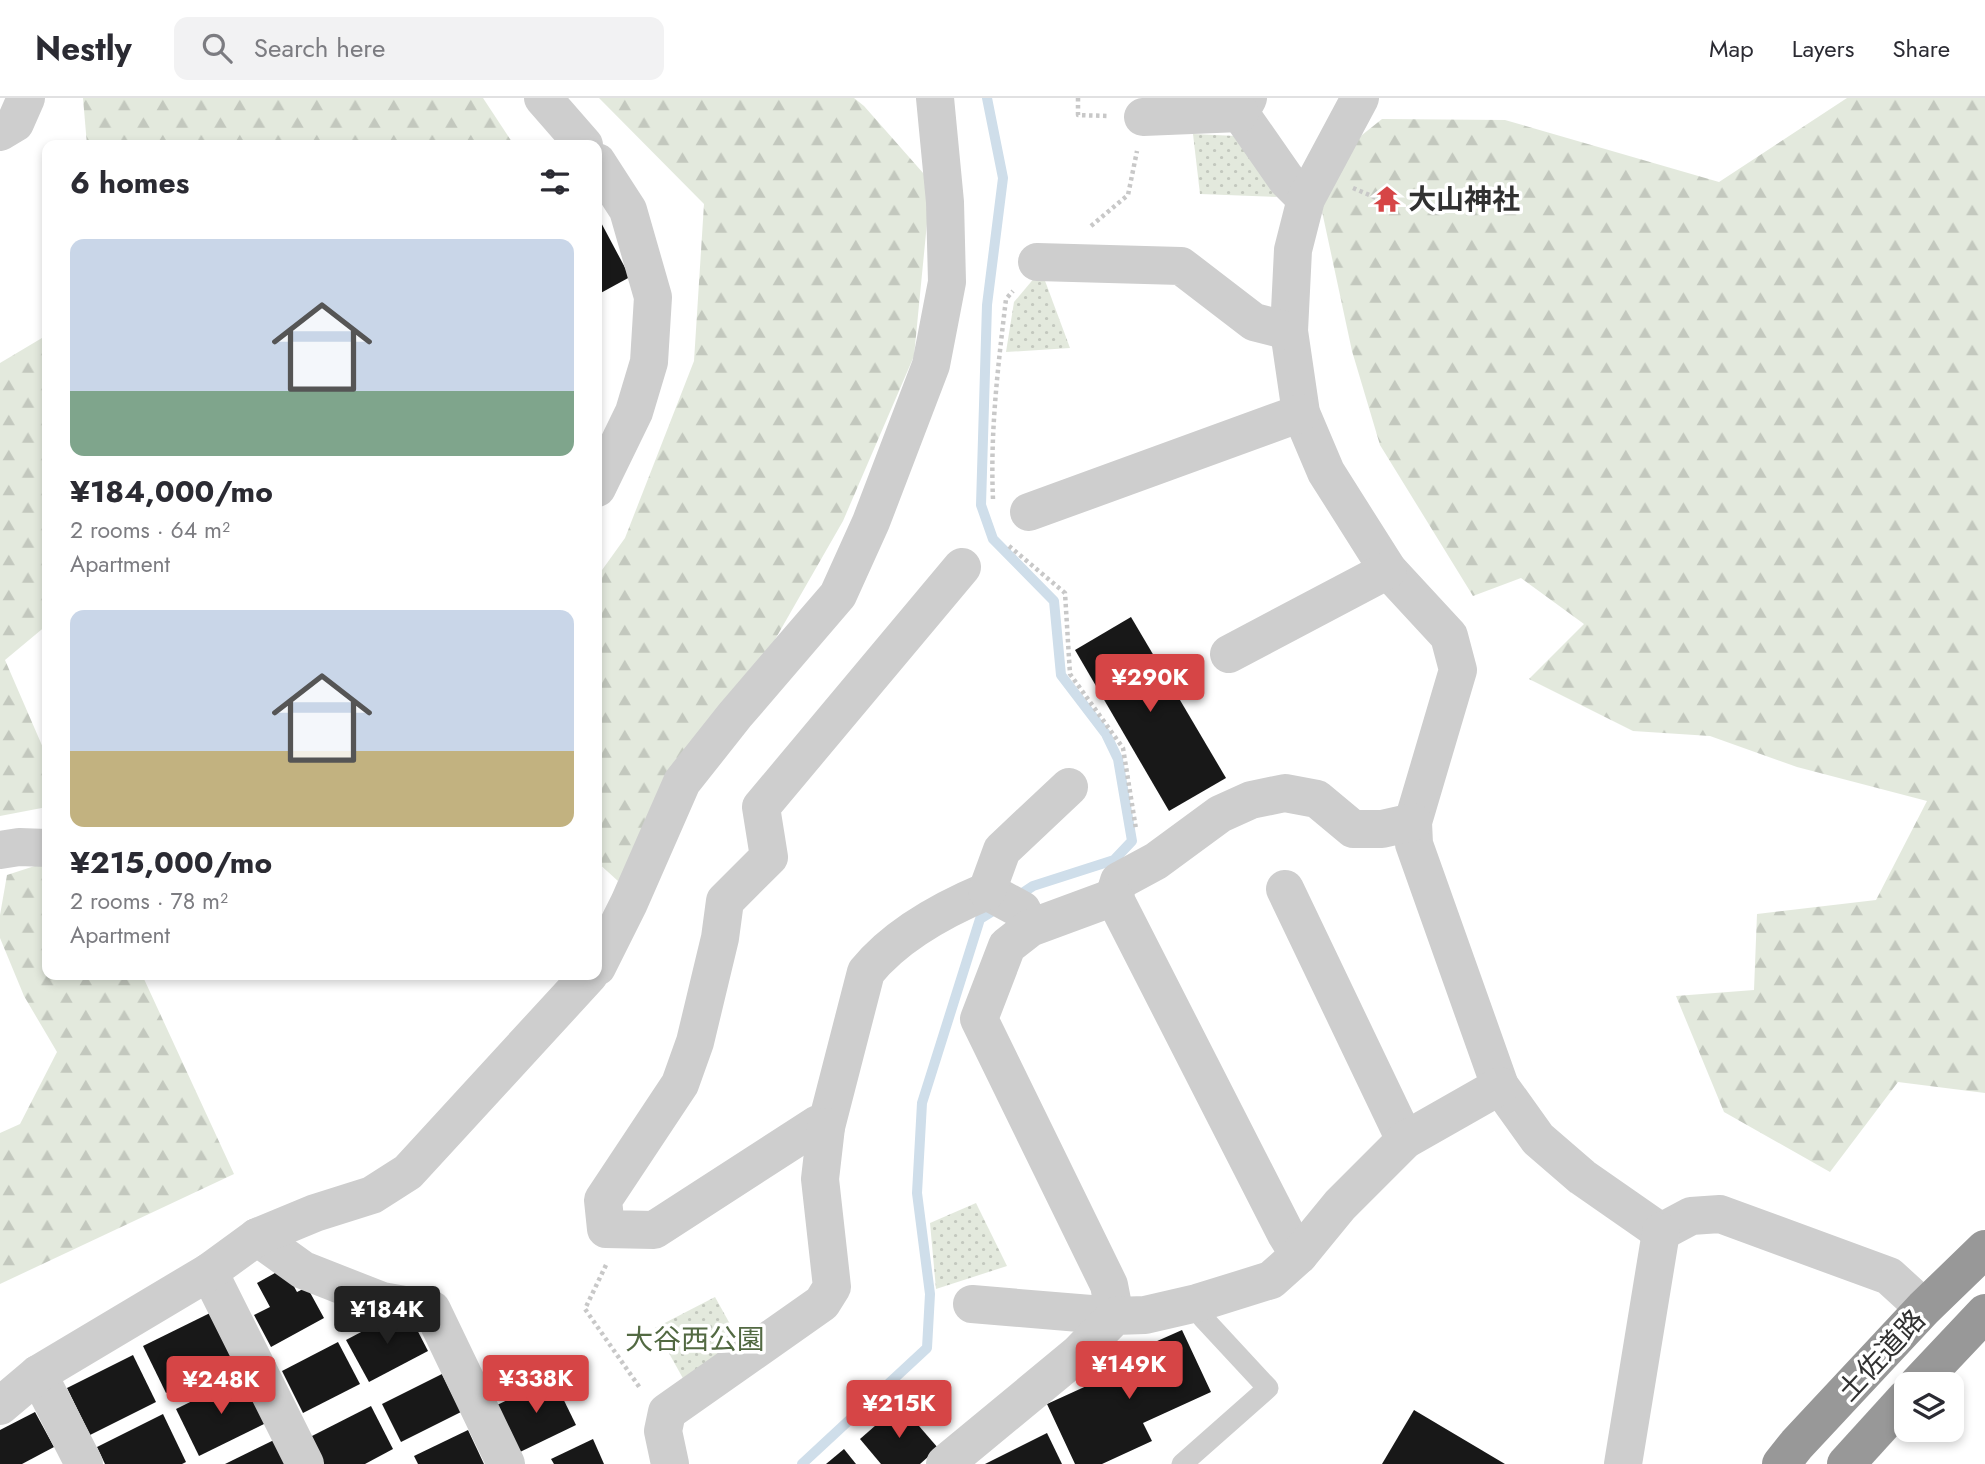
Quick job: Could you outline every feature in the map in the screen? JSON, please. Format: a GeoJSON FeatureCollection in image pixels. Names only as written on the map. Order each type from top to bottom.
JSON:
{"type":"FeatureCollection","features":[{"type":"Feature","properties":{"kind":"highway","name":"土佐道路"},"geometry":{"type":"LineString","coordinates":[[1781,1464],[1924,1308],[1985,1250]]}},
{"type":"Feature","properties":{"kind":"highway","name":"土佐道路"},"geometry":{"type":"LineString","coordinates":[[1931,1372],[1980,1325]]}},
{"type":"Feature","properties":{"kind":"highway","name":"土佐道路"},"geometry":{"type":"LineString","coordinates":[[1846,1464],[1894,1411]]}},
{"type":"Feature","properties":{"kind":"street"},"geometry":{"type":"LineString","coordinates":[[0,132],[15,123],[26,98]]}},
{"type":"Feature","properties":{"kind":"street"},"geometry":{"type":"LineString","coordinates":[[543,98],[580,140]]}},
{"type":"Feature","properties":{"kind":"street"},"geometry":{"type":"LineString","coordinates":[[602,957],[629,903],[681,782],[838,595],[876,509],[931,365],[947,282],[945,202],[935,98]]}},
{"type":"Feature","properties":{"kind":"street"},"geometry":{"type":"LineString","coordinates":[[1360,98],[1306,199],[1293,250],[1289,331],[1301,413],[1326,472],[1388,570],[1449,636],[1458,670],[1412,822],[1414,844],[1500,1086],[1538,1139],[1582,1177],[1661,1232]]}},
{"type":"Feature","properties":{"kind":"street"},"geometry":{"type":"LineString","coordinates":[[1143,117],[1244,105],[1286,179],[1306,199]]}},
{"type":"Feature","properties":{"kind":"street"},"geometry":{"type":"LineString","coordinates":[[602,170],[628,210],[653,297],[649,362],[634,412],[602,478]]}},
{"type":"Feature","properties":{"kind":"street"},"geometry":{"type":"LineString","coordinates":[[1037,262],[1181,266],[1254,322],[1289,331]]}},
{"type":"Feature","properties":{"kind":"street"},"geometry":{"type":"LineString","coordinates":[[1029,512],[1301,413]]}},
{"type":"Feature","properties":{"kind":"street"},"geometry":{"type":"LineString","coordinates":[[825,1127],[818,1124],[654,1230],[606,1229],[603,1200],[680,1084],[695,1042],[720,938],[725,901],[769,857],[761,807],[962,567]]}},
{"type":"Feature","properties":{"kind":"street"},"geometry":{"type":"LineString","coordinates":[[1229,654],[1388,570]]}},
{"type":"Feature","properties":{"kind":"street"},"geometry":{"type":"LineString","coordinates":[[1069,787],[1002,850],[1009,906],[1007,946],[979,1019],[1109,1285],[1115,1316]]}},
{"type":"Feature","properties":{"kind":"street"},"geometry":{"type":"LineString","coordinates":[[1299,1255],[1114,897],[1119,881],[1157,861],[1220,814],[1251,800],[1285,793],[1317,799],[1353,829],[1382,829],[1412,822]]}},
{"type":"Feature","properties":{"kind":"street"},"geometry":{"type":"LineString","coordinates":[[0,850],[42,848]]}},
{"type":"Feature","properties":{"kind":"street"},"geometry":{"type":"LineString","coordinates":[[1285,889],[1405,1140]]}},
{"type":"Feature","properties":{"kind":"street"},"geometry":{"type":"LineString","coordinates":[[670,1464],[663,1430],[667,1412],[822,1303],[832,1287],[820,1179],[825,1127],[866,972],[880,954],[951,906],[1009,906],[1114,897]]}},
{"type":"Feature","properties":{"kind":"street"},"geometry":{"type":"LineString","coordinates":[[0,1406],[38,1374],[209,1272],[257,1237],[315,1213],[372,1195],[408,1172],[584,980]]}},
{"type":"Feature","properties":{"kind":"street"},"geometry":{"type":"LineString","coordinates":[[972,1304],[1115,1316],[1144,1315],[1197,1303],[1271,1280],[1299,1255],[1340,1205],[1405,1140],[1500,1086]]}},
{"type":"Feature","properties":{"kind":"street"},"geometry":{"type":"LineString","coordinates":[[1661,1232],[1691,1216],[1720,1214],[1889,1276],[1924,1308]]}},
{"type":"Feature","properties":{"kind":"street"},"geometry":{"type":"LineString","coordinates":[[1623,1464],[1661,1232]]}},
{"type":"Feature","properties":{"kind":"street"},"geometry":{"type":"LineString","coordinates":[[257,1237],[303,1270],[382,1301],[432,1310],[506,1464]]}},
{"type":"Feature","properties":{"kind":"street"},"geometry":{"type":"LineString","coordinates":[[209,1272],[305,1464]]}},
{"type":"Feature","properties":{"kind":"street"},"geometry":{"type":"LineString","coordinates":[[945,1464],[1077,1354],[1115,1316]]}},
{"type":"Feature","properties":{"kind":"street"},"geometry":{"type":"LineString","coordinates":[[38,1374],[84,1464]]}},
{"type":"Feature","properties":{"kind":"lane"},"geometry":{"type":"LineString","coordinates":[[1182,1464],[1268,1388],[1203,1318],[1197,1303]]}},
{"type":"Feature","properties":{"kind":"path"},"geometry":{"type":"LineString","coordinates":[[626,1229],[585,1308],[664,1424]]}},
{"type":"Feature","properties":{"kind":"green space"},"geometry":{"type":"Polygon","coordinates":[[[83,98],[483,98],[511,140],[87,140],[83,98]]]}},
{"type":"Feature","properties":{"kind":"green space"},"geometry":{"type":"Polygon","coordinates":[[[599,98],[854,98],[931,182],[914,356],[843,521],[769,650],[618,881],[602,867],[602,570],[625,538],[694,361],[704,204],[599,98]]]}},
{"type":"Feature","properties":{"kind":"green space"},"geometry":{"type":"Polygon","coordinates":[[[1847,98],[1985,98],[1985,1093],[1898,1082],[1830,1172],[1724,1112],[1676,996],[1754,990],[1757,914],[1876,900],[1927,801],[1797,767],[1710,736],[1633,731],[1529,679],[1584,624],[1521,578],[1473,596],[1380,445],[1352,351],[1320,202],[1347,147],[1382,119],[1505,120],[1719,182],[1847,98]]]}},
{"type":"Feature","properties":{"kind":"green space"},"geometry":{"type":"Polygon","coordinates":[[[1193,134],[1237,136],[1277,197],[1200,194],[1193,134]]]}},
{"type":"Feature","properties":{"kind":"green space"},"geometry":{"type":"Polygon","coordinates":[[[1041,270],[1070,348],[1006,352],[1014,302],[1041,270]]]}},
{"type":"Feature","properties":{"kind":"green space"},"geometry":{"type":"Polygon","coordinates":[[[42,338],[42,629],[5,660],[42,745],[42,808],[0,816],[0,363],[42,338]]]}},
{"type":"Feature","properties":{"kind":"green space"},"geometry":{"type":"Polygon","coordinates":[[[42,864],[42,980],[144,980],[234,1174],[0,1284],[0,1133],[20,1124],[57,1052],[24,996],[0,938],[0,915],[7,875],[42,864]]]}},
{"type":"Feature","properties":{"kind":"green space"},"geometry":{"type":"Polygon","coordinates":[[[976,1203],[1007,1266],[936,1289],[930,1223],[976,1203]]]}},
{"type":"Feature","properties":{"kind":"green space","name":"大谷西公園"},"geometry":{"type":"Polygon","coordinates":[[[715,1297],[740,1342],[685,1382],[655,1328],[715,1297]]]}},
{"type":"Feature","properties":{"kind":"building"},"geometry":{"type":"Polygon","coordinates":[[[602,224],[630,277],[602,292],[602,224]]]}},
{"type":"Feature","properties":{"kind":"building"},"geometry":{"type":"Polygon","coordinates":[[[1131,617],[1226,778],[1169,811],[1075,650],[1131,617]]]}},
{"type":"Feature","properties":{"kind":"building"},"geometry":{"type":"Polygon","coordinates":[[[284,1268],[297,1292],[307,1287],[324,1318],[271,1347],[254,1315],[270,1307],[257,1283],[284,1268]]]}},
{"type":"Feature","properties":{"kind":"building"},"geometry":{"type":"Polygon","coordinates":[[[210,1313],[233,1360],[166,1393],[143,1346],[210,1313]]]}},
{"type":"Feature","properties":{"kind":"building"},"geometry":{"type":"Polygon","coordinates":[[[397,1313],[410,1316],[428,1351],[369,1382],[346,1340],[397,1313]]]}},
{"type":"Feature","properties":{"kind":"building"},"geometry":{"type":"Polygon","coordinates":[[[1182,1330],[1211,1392],[1143,1423],[1152,1441],[1102,1464],[1075,1464],[1047,1404],[1115,1373],[1110,1362],[1182,1330]]]}},
{"type":"Feature","properties":{"kind":"building"},"geometry":{"type":"Polygon","coordinates":[[[338,1342],[360,1384],[303,1413],[282,1371],[338,1342]]]}},
{"type":"Feature","properties":{"kind":"building"},"geometry":{"type":"Polygon","coordinates":[[[133,1355],[156,1402],[90,1435],[67,1388],[133,1355]]]}},
{"type":"Feature","properties":{"kind":"building"},"geometry":{"type":"Polygon","coordinates":[[[442,1374],[461,1412],[401,1442],[382,1404],[442,1374]]]}},
{"type":"Feature","properties":{"kind":"building"},"geometry":{"type":"Polygon","coordinates":[[[243,1376],[266,1423],[199,1456],[176,1409],[243,1376]]]}},
{"type":"Feature","properties":{"kind":"building"},"geometry":{"type":"Polygon","coordinates":[[[553,1378],[576,1425],[520,1452],[497,1405],[553,1378]]]}},
{"type":"Feature","properties":{"kind":"building"},"geometry":{"type":"Polygon","coordinates":[[[900,1404],[938,1448],[920,1464],[881,1464],[860,1439],[900,1404]]]}},
{"type":"Feature","properties":{"kind":"building"},"geometry":{"type":"Polygon","coordinates":[[[371,1406],[393,1449],[365,1464],[324,1464],[310,1437],[371,1406]]]}},
{"type":"Feature","properties":{"kind":"building"},"geometry":{"type":"Polygon","coordinates":[[[1414,1410],[1505,1464],[1382,1464],[1414,1410]]]}},
{"type":"Feature","properties":{"kind":"building"},"geometry":{"type":"Polygon","coordinates":[[[35,1412],[54,1447],[22,1464],[0,1464],[0,1430],[35,1412]]]}},
{"type":"Feature","properties":{"kind":"building"},"geometry":{"type":"Polygon","coordinates":[[[163,1414],[186,1462],[105,1464],[97,1447],[163,1414]]]}},
{"type":"Feature","properties":{"kind":"building"},"geometry":{"type":"Polygon","coordinates":[[[468,1430],[484,1464],[418,1464],[414,1456],[468,1430]]]}},
{"type":"Feature","properties":{"kind":"building"},"geometry":{"type":"Polygon","coordinates":[[[1047,1433],[1062,1464],[985,1464],[1047,1433]]]}},
{"type":"Feature","properties":{"kind":"building"},"geometry":{"type":"Polygon","coordinates":[[[276,1439],[288,1464],[225,1464],[276,1439]]]}},
{"type":"Feature","properties":{"kind":"building"},"geometry":{"type":"Polygon","coordinates":[[[593,1439],[604,1464],[554,1464],[551,1459],[593,1439]]]}},
{"type":"Feature","properties":{"kind":"building"},"geometry":{"type":"Polygon","coordinates":[[[844,1449],[856,1464],[826,1464],[844,1449]]]}},
{"type":"Feature","properties":{"kind":"waterway"},"geometry":{"type":"LineString","coordinates":[[987,98],[1003,178],[987,305],[981,505],[993,539],[1054,601],[1061,675],[1106,734],[1118,759],[1132,841],[1114,860],[1033,886],[1015,898]]}},
{"type":"Feature","properties":{"kind":"waterway"},"geometry":{"type":"LineString","coordinates":[[802,1464],[927,1348],[930,1294],[917,1193],[922,1103],[980,919],[1001,906]]}},
{"type":"Feature","properties":{"kind":"place","name":"大山神社"},"geometry":{"type":"Point","coordinates":[1387,199]}}]}
